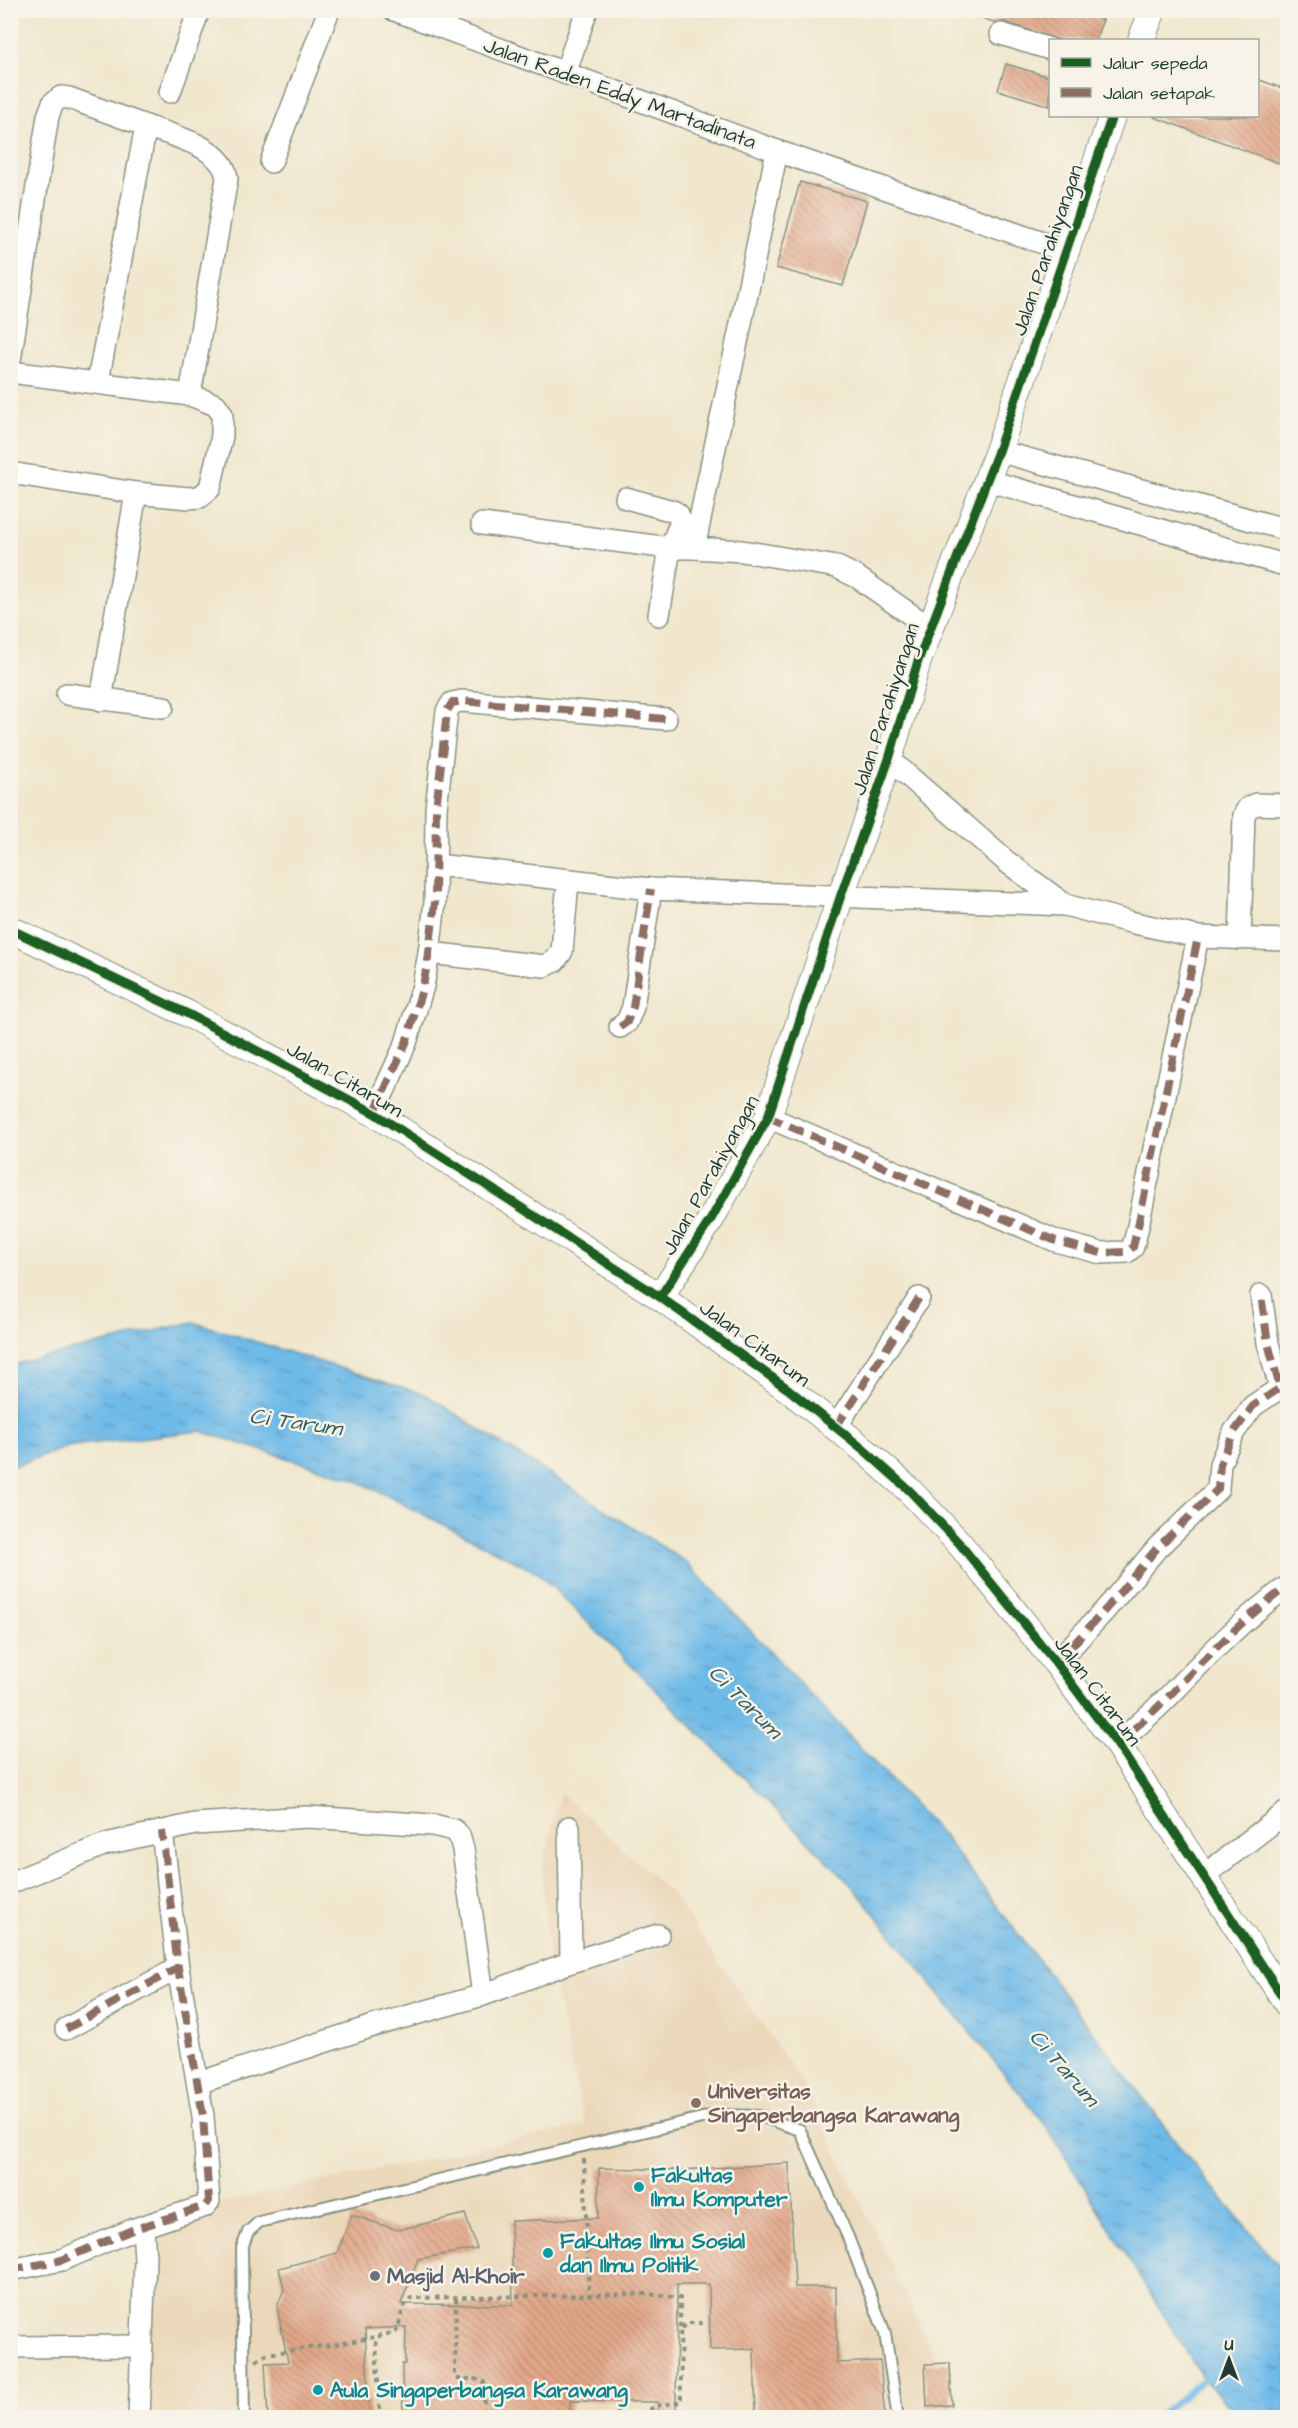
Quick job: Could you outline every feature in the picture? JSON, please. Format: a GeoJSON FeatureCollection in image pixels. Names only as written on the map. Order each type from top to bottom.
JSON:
{"type":"FeatureCollection","features":[{"type":"Feature","properties":{"kind":"street"},"geometry":{"type":"LineString","coordinates":[[170,92],[199,10]]}},
{"type":"Feature","properties":{"kind":"street"},"geometry":{"type":"LineString","coordinates":[[271,162],[330,10]]}},
{"type":"Feature","properties":{"kind":"street","name":"Jalan Raden Eddy Martadinata"},"geometry":{"type":"LineString","coordinates":[[394,10],[777,151],[1066,251]]}},
{"type":"Feature","properties":{"kind":"street"},"geometry":{"type":"LineString","coordinates":[[565,73],[587,10]]}},
{"type":"Feature","properties":{"kind":"street"},"geometry":{"type":"LineString","coordinates":[[1141,39],[1153,10]]}},
{"type":"Feature","properties":{"kind":"street"},"geometry":{"type":"LineString","coordinates":[[1001,34],[1049,49]]}},
{"type":"Feature","properties":{"kind":"street"},"geometry":{"type":"LineString","coordinates":[[10,360],[48,116],[53,103],[61,97],[69,98],[203,148],[226,168],[190,395]]}},
{"type":"Feature","properties":{"kind":"street","name":"Jalan Parahiyangan"},"geometry":{"type":"LineString","coordinates":[[660,1297],[711,1219],[768,1117],[840,898],[889,759],[930,628],[998,451],[1112,117]]}},
{"type":"Feature","properties":{"kind":"street"},"geometry":{"type":"LineString","coordinates":[[98,381],[146,126]]}},
{"type":"Feature","properties":{"kind":"street"},"geometry":{"type":"LineString","coordinates":[[694,548],[777,151]]}},
{"type":"Feature","properties":{"kind":"street"},"geometry":{"type":"LineString","coordinates":[[10,372],[98,381],[190,395],[216,405],[222,414],[222,436],[210,488],[200,497],[136,493],[10,473]]}},
{"type":"Feature","properties":{"kind":"street"},"geometry":{"type":"LineString","coordinates":[[998,451],[1287,530]]}},
{"type":"Feature","properties":{"kind":"street"},"geometry":{"type":"LineString","coordinates":[[986,480],[1287,566]]}},
{"type":"Feature","properties":{"kind":"street"},"geometry":{"type":"LineString","coordinates":[[101,700],[136,493]]}},
{"type":"Feature","properties":{"kind":"street"},"geometry":{"type":"LineString","coordinates":[[626,498],[673,511],[678,514],[681,522],[670,548],[659,615]]}},
{"type":"Feature","properties":{"kind":"street"},"geometry":{"type":"LineString","coordinates":[[482,524],[670,548],[742,551],[837,567],[857,577],[930,628]]}},
{"type":"Feature","properties":{"kind":"street"},"geometry":{"type":"LineString","coordinates":[[67,694],[163,707]]}},
{"type":"Feature","properties":{"kind":"street"},"geometry":{"type":"LineString","coordinates":[[374,1113],[406,1043],[423,986],[435,902],[436,809],[447,711],[452,703],[462,701],[666,719]]}},
{"type":"Feature","properties":{"kind":"street"},"geometry":{"type":"LineString","coordinates":[[889,759],[1006,862],[1065,905]]}},
{"type":"Feature","properties":{"kind":"street"},"geometry":{"type":"LineString","coordinates":[[1240,939],[1244,815],[1248,808],[1256,804],[1287,805]]}},
{"type":"Feature","properties":{"kind":"street"},"geometry":{"type":"LineString","coordinates":[[436,865],[651,889],[1065,905],[1198,937],[1287,940]]}},
{"type":"Feature","properties":{"kind":"street"},"geometry":{"type":"LineString","coordinates":[[429,954],[545,966],[555,961],[562,951],[568,881]]}},
{"type":"Feature","properties":{"kind":"street"},"geometry":{"type":"LineString","coordinates":[[620,1027],[627,1022],[633,1007],[651,889]]}},
{"type":"Feature","properties":{"kind":"street","name":"Jalan Citarum"},"geometry":{"type":"LineString","coordinates":[[10,929],[188,1014],[374,1113],[660,1297],[836,1426],[910,1491],[959,1543],[1056,1663],[1117,1744],[1287,2005]]}},
{"type":"Feature","properties":{"kind":"street"},"geometry":{"type":"LineString","coordinates":[[768,1117],[1056,1241],[1101,1253],[1127,1252],[1132,1247],[1138,1226],[1198,937]]}},
{"type":"Feature","properties":{"kind":"street"},"geometry":{"type":"LineString","coordinates":[[1056,1663],[1107,1610],[1157,1548],[1218,1490],[1220,1464],[1234,1432],[1253,1406],[1280,1388],[1268,1343],[1260,1295]]}},
{"type":"Feature","properties":{"kind":"street"},"geometry":{"type":"LineString","coordinates":[[836,1426],[920,1298]]}},
{"type":"Feature","properties":{"kind":"street"},"geometry":{"type":"LineString","coordinates":[[1117,1744],[1167,1698],[1254,1610],[1287,1586]]}},
{"type":"Feature","properties":{"kind":"street"},"geometry":{"type":"LineString","coordinates":[[1202,1877],[1287,1811]]}},
{"type":"Feature","properties":{"kind":"street"},"geometry":{"type":"LineString","coordinates":[[10,1883],[98,1847],[195,1824],[308,1817],[433,1825],[454,1830],[459,1835],[463,1849],[483,1995]]}},
{"type":"Feature","properties":{"kind":"street"},"geometry":{"type":"LineString","coordinates":[[569,1827],[571,1962]]}},
{"type":"Feature","properties":{"kind":"street"},"geometry":{"type":"LineString","coordinates":[[10,2270],[62,2260],[132,2230],[205,2206],[209,2201],[203,2116],[178,1968],[162,1831]]}},
{"type":"Feature","properties":{"kind":"street"},"geometry":{"type":"LineString","coordinates":[[198,2083],[373,2026],[483,1995],[571,1962],[658,1935]]}},
{"type":"Feature","properties":{"kind":"street"},"geometry":{"type":"LineString","coordinates":[[66,2029],[178,1968]]}},
{"type":"Feature","properties":{"kind":"street"},"geometry":{"type":"LineString","coordinates":[[139,2418],[145,2259],[143,2227]]}},
{"type":"Feature","properties":{"kind":"street"},"geometry":{"type":"LineString","coordinates":[[10,2347],[142,2346]]}},
{"type":"Feature","properties":{"kind":"lane"},"geometry":{"type":"LineString","coordinates":[[244,2418],[242,2248],[248,2232],[258,2222],[715,2115],[760,2116],[800,2130],[848,2237],[885,2333],[898,2418]]}},
{"type":"Feature","properties":{"kind":"path"},"geometry":{"type":"LineString","coordinates":[[584,2146],[589,2296]]}},
{"type":"Feature","properties":{"kind":"path"},"geometry":{"type":"LineString","coordinates":[[254,2363],[267,2354],[395,2333],[400,2326],[407,2300],[411,2298],[659,2294],[680,2298],[681,2402],[654,2406],[642,2418]]}},
{"type":"Feature","properties":{"kind":"path"},"geometry":{"type":"LineString","coordinates":[[456,2298],[455,2376],[457,2379],[476,2379],[484,2382],[486,2418]]}},
{"type":"Feature","properties":{"kind":"path"},"geometry":{"type":"LineString","coordinates":[[681,2328],[687,2324],[706,2323]]}},
{"type":"Feature","properties":{"kind":"path"},"geometry":{"type":"LineString","coordinates":[[380,2418],[376,2342],[381,2335]]}},
{"type":"Feature","properties":{"kind":"path"},"geometry":{"type":"LineString","coordinates":[[618,2409],[618,2418]]}},
{"type":"Feature","properties":{"kind":"shaded area","name":"Universitas Singaperbangsa Karawang"},"geometry":{"type":"Polygon","coordinates":[[[560,1792],[672,1894],[802,2082],[957,2401],[960,2417],[142,2418],[150,2218],[585,2125],[549,1960],[542,1871],[560,1792]]]}},
{"type":"Feature","properties":{"kind":"water","name":"Ci Tarum"},"geometry":{"type":"Polygon","coordinates":[[[193,1322],[426,1395],[686,1562],[945,1838],[1194,2165],[1287,2276],[1287,2417],[1241,2417],[1204,2380],[1047,2127],[849,1882],[538,1573],[354,1479],[200,1431],[71,1446],[11,1467],[11,1365],[193,1322]]]}},
{"type":"Feature","properties":{"kind":"building"},"geometry":{"type":"Polygon","coordinates":[[[968,10],[1076,10],[1103,20],[1095,39],[1056,39],[1005,22],[996,23],[968,13],[968,10]]]}},
{"type":"Feature","properties":{"kind":"building"},"geometry":{"type":"Polygon","coordinates":[[[1006,64],[1049,77],[1049,106],[998,90],[1006,64]]]}},
{"type":"Feature","properties":{"kind":"building"},"geometry":{"type":"Polygon","coordinates":[[[1259,80],[1287,90],[1287,166],[1154,117],[1259,117],[1259,80]]]}},
{"type":"Feature","properties":{"kind":"building"},"geometry":{"type":"Polygon","coordinates":[[[800,182],[867,201],[843,286],[776,268],[800,182]]]}},
{"type":"Feature","properties":{"kind":"building"},"geometry":{"type":"Polygon","coordinates":[[[789,2163],[795,2287],[836,2287],[837,2363],[880,2361],[885,2418],[756,2418],[754,2349],[710,2350],[709,2284],[677,2284],[676,2418],[658,2418],[658,2402],[570,2401],[571,2418],[403,2418],[402,2364],[405,2364],[406,2327],[365,2329],[370,2418],[268,2418],[265,2363],[288,2362],[277,2307],[284,2289],[279,2268],[337,2253],[352,2215],[398,2230],[465,2214],[477,2249],[418,2259],[401,2304],[513,2305],[511,2221],[598,2218],[599,2168],[681,2170],[789,2163]]]}},
{"type":"Feature","properties":{"kind":"building"},"geometry":{"type":"Polygon","coordinates":[[[950,2363],[952,2405],[927,2407],[925,2364],[950,2363]]]}},
{"type":"Feature","properties":{"kind":"waterway"},"geometry":{"type":"LineString","coordinates":[[1156,2418],[1209,2375]]}},
{"type":"Feature","properties":{"kind":"marked path"},"geometry":{"type":"LineString","coordinates":[[374,1113],[406,1043],[423,986],[435,902],[436,809],[447,711],[452,703],[462,701],[666,719]]}},
{"type":"Feature","properties":{"kind":"marked path"},"geometry":{"type":"LineString","coordinates":[[620,1027],[627,1022],[633,1007],[651,889]]}},
{"type":"Feature","properties":{"kind":"marked path"},"geometry":{"type":"LineString","coordinates":[[768,1117],[1056,1241],[1101,1253],[1127,1252],[1133,1247],[1138,1226],[1198,937]]}},
{"type":"Feature","properties":{"kind":"marked path"},"geometry":{"type":"LineString","coordinates":[[1056,1663],[1106,1609],[1157,1548],[1218,1489],[1220,1464],[1234,1432],[1253,1406],[1280,1388],[1268,1343],[1261,1295]]}},
{"type":"Feature","properties":{"kind":"marked path"},"geometry":{"type":"LineString","coordinates":[[836,1427],[919,1298]]}},
{"type":"Feature","properties":{"kind":"marked path"},"geometry":{"type":"LineString","coordinates":[[1117,1744],[1241,1625],[1288,1586]]}},
{"type":"Feature","properties":{"kind":"marked path"},"geometry":{"type":"LineString","coordinates":[[10,2270],[62,2260],[132,2230],[205,2206],[209,2201],[203,2116],[178,1968],[162,1831]]}},
{"type":"Feature","properties":{"kind":"marked path"},"geometry":{"type":"LineString","coordinates":[[66,2029],[178,1968]]}},
{"type":"Feature","properties":{"kind":"cycle path"},"geometry":{"type":"LineString","coordinates":[[660,1297],[711,1219],[768,1117],[840,898],[889,759],[918,661],[998,451],[1112,117]]}},
{"type":"Feature","properties":{"kind":"cycle path"},"geometry":{"type":"LineString","coordinates":[[10,929],[188,1014],[374,1113],[660,1297],[788,1389],[863,1449],[910,1491],[959,1543],[1056,1663],[1117,1744],[1288,2005]]}},
{"type":"Feature","properties":{"kind":"place","name":"Universitas Singaperbangsa Karawang"},"geometry":{"type":"Point","coordinates":[696,2103]}},
{"type":"Feature","properties":{"kind":"place","name":"Fakultas Ilmu Komputer"},"geometry":{"type":"Point","coordinates":[639,2187]}},
{"type":"Feature","properties":{"kind":"place","name":"Fakultas Ilmu Sosial dan Ilmu Politik"},"geometry":{"type":"Point","coordinates":[548,2253]}},
{"type":"Feature","properties":{"kind":"place","name":"Masjid Al-Khoir"},"geometry":{"type":"Point","coordinates":[375,2276]}},
{"type":"Feature","properties":{"kind":"place","name":"Aula Singaperbangsa Karawang"},"geometry":{"type":"Point","coordinates":[318,2390]}}]}
